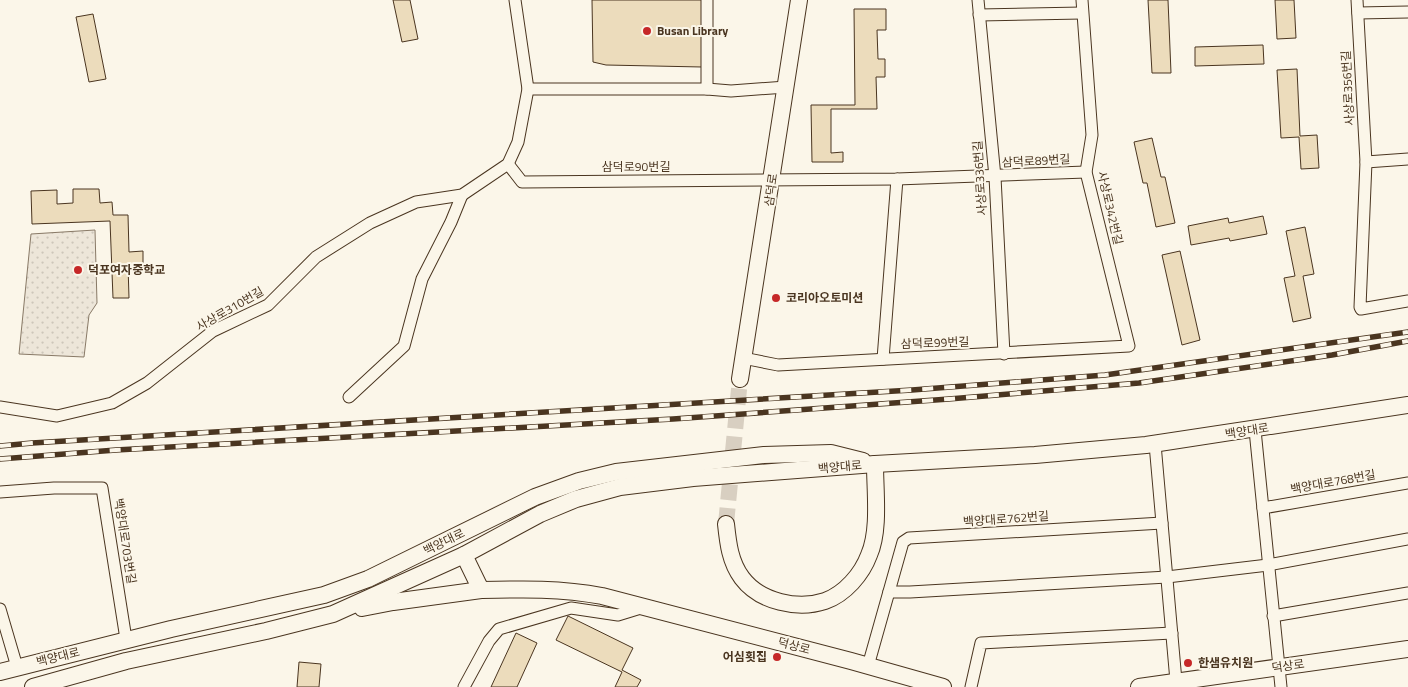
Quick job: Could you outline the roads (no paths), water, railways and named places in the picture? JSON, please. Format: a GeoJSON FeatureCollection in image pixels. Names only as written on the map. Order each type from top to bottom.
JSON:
{"type":"FeatureCollection","features":[{"type":"Feature","properties":{"kind":"main road","name":"삼덕로"},"geometry":{"type":"LineString","coordinates":[[740,379],[799,0]]}},
{"type":"Feature","properties":{"kind":"main road","name":"백양대로"},"geometry":{"type":"LineString","coordinates":[[33,687],[97,669],[181,649],[266,632],[333,614],[464,555],[540,514],[576,499],[620,487],[693,478],[875,464],[1035,455],[1155,444],[1255,430],[1408,404]]}},
{"type":"Feature","properties":{"kind":"main road","name":"백양대로"},"geometry":{"type":"LineString","coordinates":[[0,672],[126,639],[324,595],[368,579],[535,497],[579,481],[616,472],[764,455],[831,452],[875,464]]}},
{"type":"Feature","properties":{"kind":"main road"},"geometry":{"type":"LineString","coordinates":[[726,524],[729,548],[736,568],[743,580],[758,592],[773,600],[792,604],[825,600],[842,591],[854,579],[864,567],[870,553],[875,534],[875,464]]}},
{"type":"Feature","properties":{"kind":"main road"},"geometry":{"type":"LineString","coordinates":[[464,555],[481,590]]}},
{"type":"Feature","properties":{"kind":"main road","name":"덕상로"},"geometry":{"type":"LineString","coordinates":[[333,614],[393,602],[481,590],[537,588],[578,591],[646,606],[943,687]]}},
{"type":"Feature","properties":{"kind":"main road"},"geometry":{"type":"LineString","coordinates":[[85,687],[97,669],[92,648]]}},
{"type":"Feature","properties":{"kind":"main road","name":"덕상로"},"geometry":{"type":"LineString","coordinates":[[1139,687],[1408,649]]}},
{"type":"Feature","properties":{"kind":"street"},"geometry":{"type":"LineString","coordinates":[[508,164],[518,142],[528,89],[515,0]]}},
{"type":"Feature","properties":{"kind":"street"},"geometry":{"type":"LineString","coordinates":[[707,0],[707,88]]}},
{"type":"Feature","properties":{"kind":"street","name":"사상로336번길"},"geometry":{"type":"LineString","coordinates":[[978,0],[995,177],[1004,354]]}},
{"type":"Feature","properties":{"kind":"street","name":"사상로342번길"},"geometry":{"type":"LineString","coordinates":[[1082,0],[1092,135],[1086,172],[1129,346]]}},
{"type":"Feature","properties":{"kind":"street","name":"사상로356번길"},"geometry":{"type":"LineString","coordinates":[[1357,0],[1366,162],[1360,307],[1361,309],[1408,301]]}},
{"type":"Feature","properties":{"kind":"street"},"geometry":{"type":"LineString","coordinates":[[1358,13],[1408,12]]}},
{"type":"Feature","properties":{"kind":"street"},"geometry":{"type":"LineString","coordinates":[[979,15],[1082,13]]}},
{"type":"Feature","properties":{"kind":"street"},"geometry":{"type":"LineString","coordinates":[[528,89],[707,88],[731,91],[786,87]]}},
{"type":"Feature","properties":{"kind":"street"},"geometry":{"type":"LineString","coordinates":[[1366,162],[1408,159]]}},
{"type":"Feature","properties":{"kind":"street","name":"삼덕로90번길"},"geometry":{"type":"LineString","coordinates":[[508,164],[522,182],[772,180]]}},
{"type":"Feature","properties":{"kind":"street","name":"사상로310번길"},"geometry":{"type":"LineString","coordinates":[[0,407],[58,416],[112,403],[147,383],[213,331],[268,305],[316,257],[370,223],[416,202],[462,195],[508,164]]}},
{"type":"Feature","properties":{"kind":"street","name":"삼덕로89번길"},"geometry":{"type":"LineString","coordinates":[[772,180],[995,177],[1086,172]]}},
{"type":"Feature","properties":{"kind":"street"},"geometry":{"type":"LineString","coordinates":[[883,359],[897,179]]}},
{"type":"Feature","properties":{"kind":"street"},"geometry":{"type":"LineString","coordinates":[[349,397],[404,346],[422,279],[451,222],[462,195]]}},
{"type":"Feature","properties":{"kind":"street","name":"삼덕로99번길"},"geometry":{"type":"LineString","coordinates":[[742,358],[778,365],[1129,346]]}},
{"type":"Feature","properties":{"kind":"street"},"geometry":{"type":"LineString","coordinates":[[1255,430],[1281,687]]}},
{"type":"Feature","properties":{"kind":"street"},"geometry":{"type":"LineString","coordinates":[[1155,444],[1176,681]]}},
{"type":"Feature","properties":{"kind":"street","name":"백양대로768번길"},"geometry":{"type":"LineString","coordinates":[[1263,508],[1408,483]]}},
{"type":"Feature","properties":{"kind":"street","name":"백양대로703번길"},"geometry":{"type":"LineString","coordinates":[[0,492],[54,488],[102,488],[126,639]]}},
{"type":"Feature","properties":{"kind":"street","name":"백양대로762번길"},"geometry":{"type":"LineString","coordinates":[[868,666],[904,542],[909,538],[1162,523]]}},
{"type":"Feature","properties":{"kind":"street"},"geometry":{"type":"LineString","coordinates":[[889,592],[1167,577],[1268,565],[1408,539]]}},
{"type":"Feature","properties":{"kind":"street"},"geometry":{"type":"LineString","coordinates":[[1273,616],[1408,593]]}},
{"type":"Feature","properties":{"kind":"street"},"geometry":{"type":"LineString","coordinates":[[464,687],[489,641],[498,629],[572,608],[618,615],[646,606]]}},
{"type":"Feature","properties":{"kind":"street"},"geometry":{"type":"LineString","coordinates":[[0,608],[17,667]]}},
{"type":"Feature","properties":{"kind":"street"},"geometry":{"type":"LineString","coordinates":[[971,687],[981,643],[1172,633]]}},
{"type":"Feature","properties":{"kind":"tunnel"},"geometry":{"type":"LineString","coordinates":[[726,524],[740,379]]}},
{"type":"Feature","properties":{"kind":"railway"},"geometry":{"type":"LineString","coordinates":[[0,446],[912,390],[1105,375],[1408,332]]}},
{"type":"Feature","properties":{"kind":"railway"},"geometry":{"type":"LineString","coordinates":[[0,459],[116,450],[673,419],[949,399],[1139,383],[1332,355],[1408,341]]}},
{"type":"Feature","properties":{"kind":"place","name":"Busan Library"},"geometry":{"type":"Point","coordinates":[647,31]}},
{"type":"Feature","properties":{"kind":"place","name":"덕포여자중학교"},"geometry":{"type":"Point","coordinates":[78,270]}},
{"type":"Feature","properties":{"kind":"place","name":"코리아오토미션"},"geometry":{"type":"Point","coordinates":[776,298]}},
{"type":"Feature","properties":{"kind":"place","name":"어심횟집"},"geometry":{"type":"Point","coordinates":[777,657]}},
{"type":"Feature","properties":{"kind":"place","name":"한샘유치원"},"geometry":{"type":"Point","coordinates":[1188,663]}}]}
